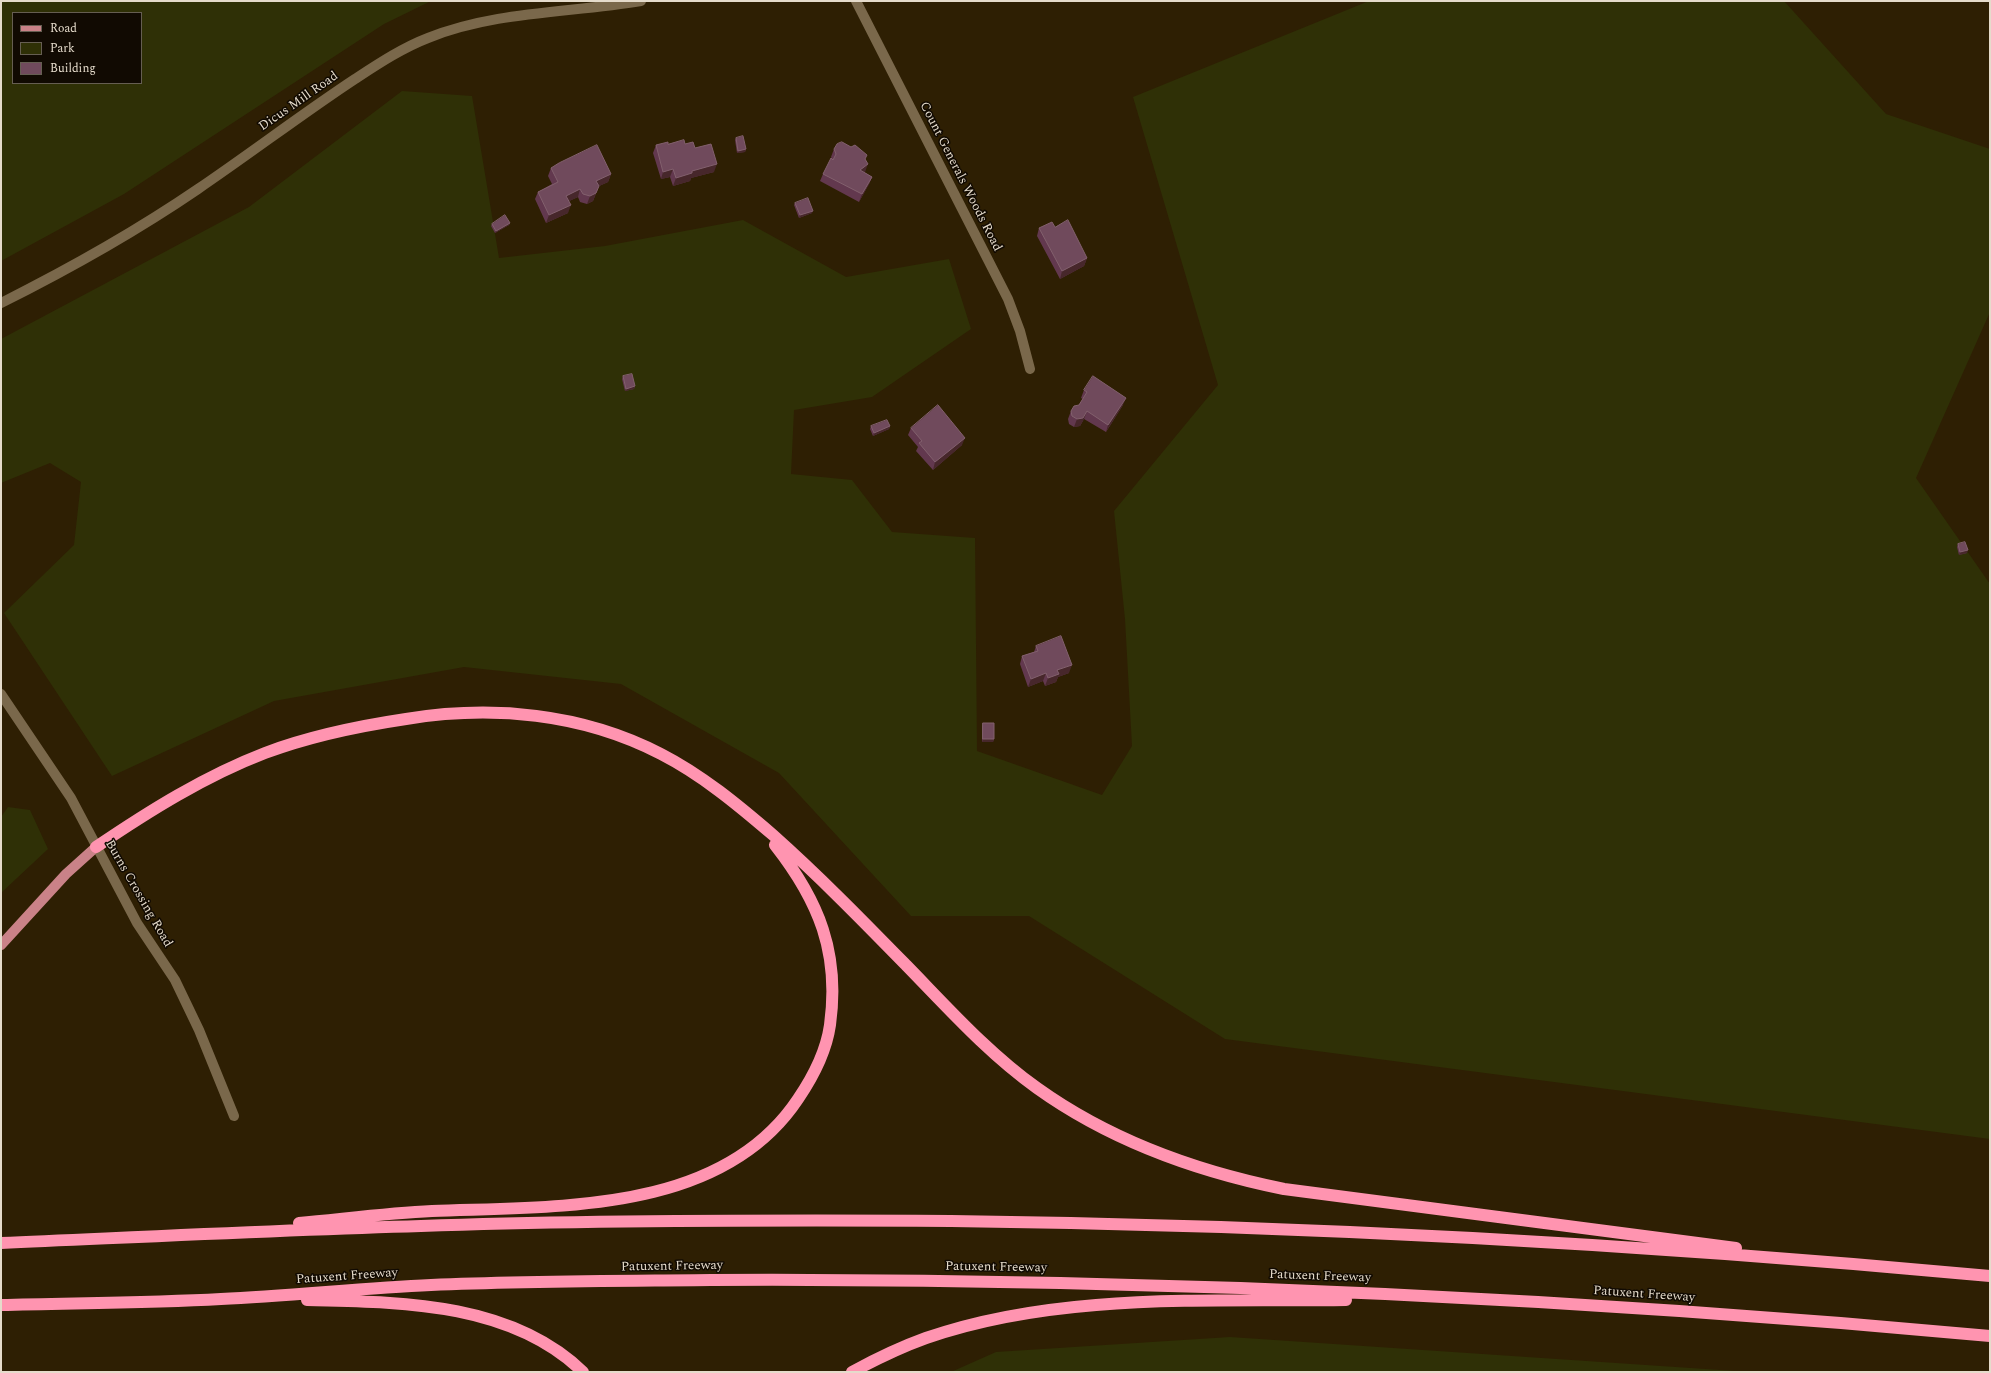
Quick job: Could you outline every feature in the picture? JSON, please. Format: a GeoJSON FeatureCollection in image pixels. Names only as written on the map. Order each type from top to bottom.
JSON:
{"type":"FeatureCollection","features":[{"type":"Feature","properties":{"kind":"highway"},"geometry":{"type":"LineString","coordinates":[[96,847],[177,795],[265,753],[324,735],[433,714],[476,711],[551,717],[594,727],[631,740],[661,754],[726,796],[756,820],[822,879],[960,1021],[1000,1059],[1038,1088],[1078,1115],[1122,1139],[1171,1159],[1247,1181],[1284,1189],[1850,1263]]}},
{"type":"Feature","properties":{"kind":"highway"},"geometry":{"type":"LineString","coordinates":[[152,1236],[425,1212],[559,1206],[609,1201],[656,1191],[700,1177],[727,1165],[749,1150],[773,1130],[791,1109],[810,1082],[821,1059],[829,1034],[833,1006],[834,977],[828,947],[820,919],[807,890],[792,866],[756,820]]}},
{"type":"Feature","properties":{"kind":"highway"},"geometry":{"type":"LineString","coordinates":[[1,1243],[432,1226],[705,1221],[954,1221],[1202,1227],[1491,1239],[1850,1263],[1990,1276]]}},
{"type":"Feature","properties":{"kind":"highway","name":"Patuxent Freeway"},"geometry":{"type":"LineString","coordinates":[[1,1305],[220,1299],[430,1285],[710,1280],[953,1281],[1204,1287],[1489,1298],[1835,1322],[1990,1336]]}},
{"type":"Feature","properties":{"kind":"highway"},"geometry":{"type":"LineString","coordinates":[[852,1372],[878,1358],[926,1338],[963,1327],[1030,1313],[1087,1305],[1144,1302],[1489,1298]]}},
{"type":"Feature","properties":{"kind":"highway"},"geometry":{"type":"LineString","coordinates":[[220,1299],[373,1302],[426,1306],[470,1314],[511,1326],[545,1344],[583,1372]]}},
{"type":"Feature","properties":{"kind":"main road"},"geometry":{"type":"LineString","coordinates":[[1,946],[66,874],[96,847]]}},
{"type":"Feature","properties":{"kind":"street","name":"Dicus Mill Road"},"geometry":{"type":"LineString","coordinates":[[1,303],[47,280],[124,237],[198,189],[326,98],[389,58],[427,38],[474,23],[641,1]]}},
{"type":"Feature","properties":{"kind":"street","name":"Count Generals Woods Road"},"geometry":{"type":"LineString","coordinates":[[856,1],[1008,300],[1020,331],[1030,369]]}},
{"type":"Feature","properties":{"kind":"street","name":"Burns Crossing Road"},"geometry":{"type":"LineString","coordinates":[[1,694],[71,798],[137,923],[175,980],[199,1030],[234,1116]]}},
{"type":"Feature","properties":{"kind":"green space"},"geometry":{"type":"Polygon","coordinates":[[[1,1],[431,1],[384,24],[124,194],[1,261],[1,1]]]}},
{"type":"Feature","properties":{"kind":"green space"},"geometry":{"type":"Polygon","coordinates":[[[1369,1],[1784,1],[1886,114],[1990,149],[1990,312],[1916,478],[1990,584],[1990,1139],[1225,1039],[1029,916],[911,916],[779,773],[621,684],[464,667],[274,701],[112,776],[4,613],[74,545],[81,482],[50,463],[1,483],[1,339],[249,207],[402,91],[472,96],[499,258],[605,246],[743,220],[846,277],[949,259],[971,329],[872,397],[794,410],[791,474],[852,480],[892,532],[975,538],[977,751],[1102,795],[1132,746],[1125,619],[1114,511],[1218,385],[1133,97],[1369,1]]]}},
{"type":"Feature","properties":{"kind":"green space"},"geometry":{"type":"Polygon","coordinates":[[[8,807],[30,810],[48,849],[1,893],[1,817],[8,807]]]}},
{"type":"Feature","properties":{"kind":"green space"},"geometry":{"type":"Polygon","coordinates":[[[1230,1337],[1750,1372],[951,1372],[996,1352],[1230,1337]]]}},
{"type":"Feature","properties":{"kind":"building"},"geometry":{"type":"Polygon","coordinates":[[[743,136],[746,149],[738,151],[736,138],[743,136]]]}},
{"type":"Feature","properties":{"kind":"building"},"geometry":{"type":"Polygon","coordinates":[[[684,140],[685,144],[693,142],[695,148],[711,144],[717,164],[692,171],[692,173],[676,178],[673,169],[663,172],[656,145],[684,140]]]}},
{"type":"Feature","properties":{"kind":"building"},"geometry":{"type":"Polygon","coordinates":[[[842,142],[851,147],[855,145],[867,155],[865,159],[868,164],[860,170],[872,177],[862,194],[823,174],[831,158],[833,160],[836,154],[834,149],[837,144],[842,142]]]}},
{"type":"Feature","properties":{"kind":"building"},"geometry":{"type":"Polygon","coordinates":[[[597,145],[611,174],[596,181],[599,186],[596,193],[590,196],[583,194],[580,189],[566,196],[571,205],[549,215],[538,192],[558,182],[551,168],[597,145]]]}},
{"type":"Feature","properties":{"kind":"building"},"geometry":{"type":"Polygon","coordinates":[[[808,198],[813,211],[800,215],[795,203],[808,198]]]}},
{"type":"Feature","properties":{"kind":"building"},"geometry":{"type":"Polygon","coordinates":[[[505,215],[510,223],[496,231],[492,224],[505,215]]]}},
{"type":"Feature","properties":{"kind":"building"},"geometry":{"type":"Polygon","coordinates":[[[1068,220],[1087,258],[1062,271],[1039,228],[1052,222],[1055,227],[1068,220]]]}},
{"type":"Feature","properties":{"kind":"building"},"geometry":{"type":"Polygon","coordinates":[[[632,374],[635,386],[626,389],[623,376],[632,374]]]}},
{"type":"Feature","properties":{"kind":"building"},"geometry":{"type":"Polygon","coordinates":[[[1093,376],[1126,398],[1108,425],[1087,411],[1083,418],[1077,419],[1072,416],[1071,411],[1074,406],[1079,405],[1087,392],[1084,390],[1093,376]]]}},
{"type":"Feature","properties":{"kind":"building"},"geometry":{"type":"Polygon","coordinates":[[[938,405],[965,438],[935,462],[919,443],[922,441],[911,428],[938,405]]]}},
{"type":"Feature","properties":{"kind":"building"},"geometry":{"type":"Polygon","coordinates":[[[887,420],[890,426],[874,433],[871,426],[887,420]]]}},
{"type":"Feature","properties":{"kind":"building"},"geometry":{"type":"Polygon","coordinates":[[[1965,542],[1968,550],[1960,552],[1958,544],[1965,542]]]}},
{"type":"Feature","properties":{"kind":"building"},"geometry":{"type":"Polygon","coordinates":[[[1061,636],[1072,665],[1057,670],[1059,674],[1048,678],[1046,673],[1031,679],[1022,656],[1038,651],[1036,646],[1061,636]]]}},
{"type":"Feature","properties":{"kind":"building"},"geometry":{"type":"Polygon","coordinates":[[[983,723],[994,723],[994,739],[983,739],[983,723]]]}}]}
